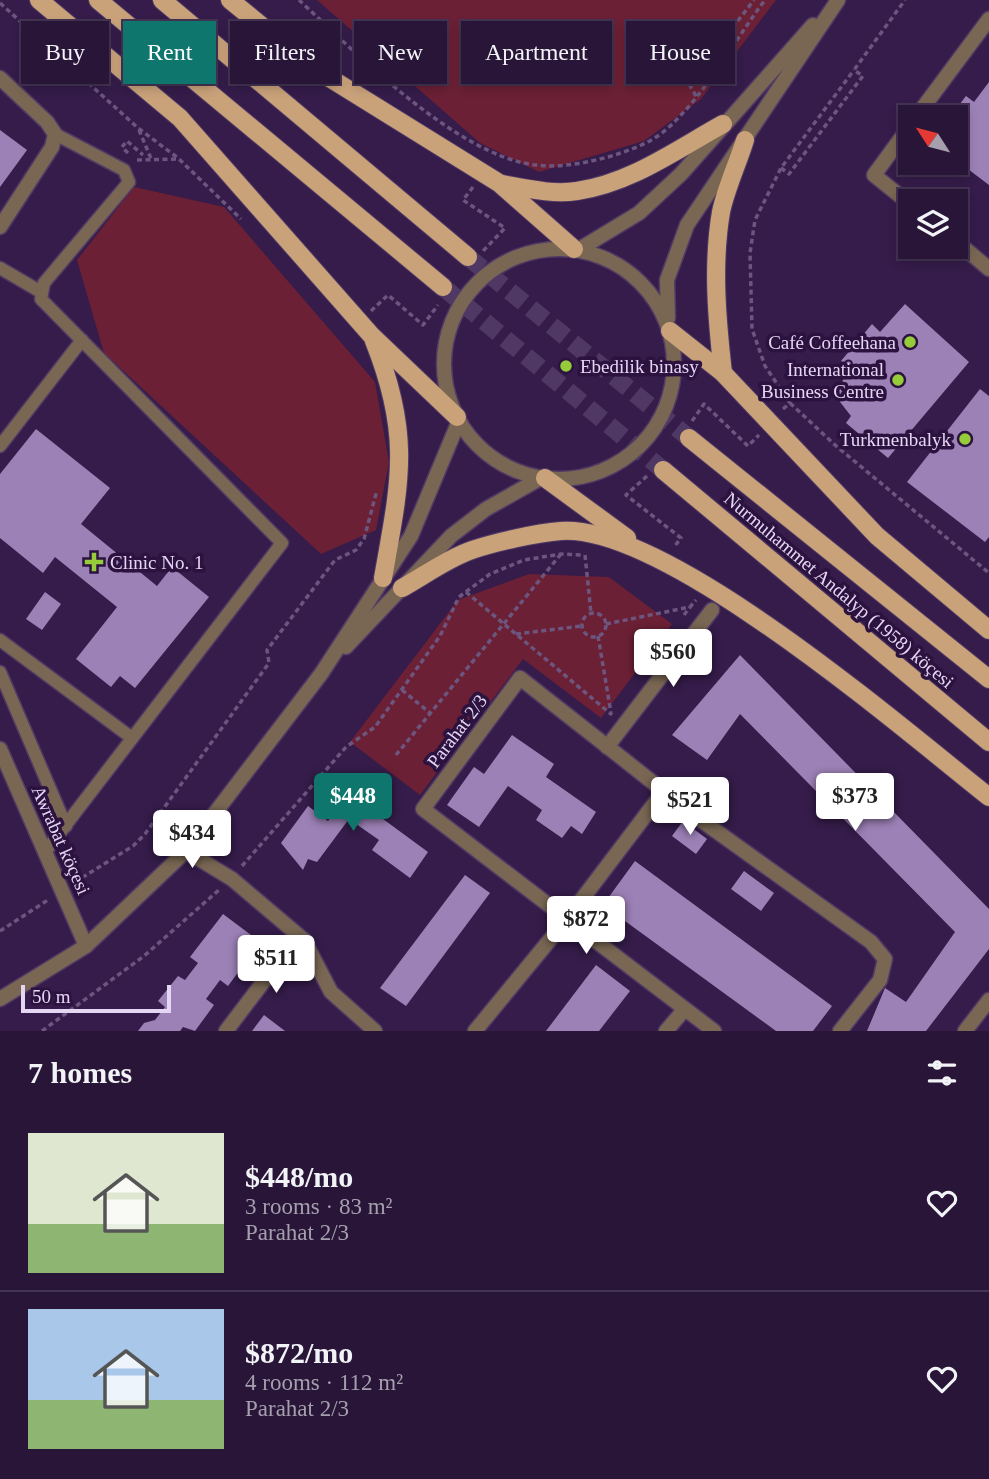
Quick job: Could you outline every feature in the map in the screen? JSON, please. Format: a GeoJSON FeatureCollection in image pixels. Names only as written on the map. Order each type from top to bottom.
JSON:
{"type":"FeatureCollection","features":[{"type":"Feature","properties":{"kind":"main road"},"geometry":{"type":"LineString","coordinates":[[39,0],[180,118],[371,335],[458,419]]}},
{"type":"Feature","properties":{"kind":"main road"},"geometry":{"type":"LineString","coordinates":[[98,0],[443,287]]}},
{"type":"Feature","properties":{"kind":"main road"},"geometry":{"type":"LineString","coordinates":[[162,0],[468,257]]}},
{"type":"Feature","properties":{"kind":"main road"},"geometry":{"type":"LineString","coordinates":[[230,0],[313,67],[499,183],[576,249]]}},
{"type":"Feature","properties":{"kind":"main road"},"geometry":{"type":"LineString","coordinates":[[499,183],[539,190],[575,191],[627,178],[723,124]]}},
{"type":"Feature","properties":{"kind":"main road"},"geometry":{"type":"LineString","coordinates":[[723,373],[716,271],[720,223],[746,140]]}},
{"type":"Feature","properties":{"kind":"main road"},"geometry":{"type":"LineString","coordinates":[[669,329],[723,373],[877,536],[989,630]]}},
{"type":"Feature","properties":{"kind":"main road"},"geometry":{"type":"LineString","coordinates":[[371,335],[388,377],[401,436],[400,480],[383,578]]}},
{"type":"Feature","properties":{"kind":"main road","name":"Nurmuhammet Andalyp (1958) köçesi"},"geometry":{"type":"LineString","coordinates":[[689,431],[989,679]]}},
{"type":"Feature","properties":{"kind":"main road","name":"Nurmuhammet Andalyp (1958) köçesi"},"geometry":{"type":"LineString","coordinates":[[658,470],[989,742]]}},
{"type":"Feature","properties":{"kind":"main road"},"geometry":{"type":"LineString","coordinates":[[543,478],[656,558],[806,652],[989,797]]}},
{"type":"Feature","properties":{"kind":"main road"},"geometry":{"type":"LineString","coordinates":[[402,588],[471,550],[561,531],[612,538],[656,558]]}},
{"type":"Feature","properties":{"kind":"street"},"geometry":{"type":"LineString","coordinates":[[576,249],[639,212],[681,174],[723,124],[837,0]]}},
{"type":"Feature","properties":{"kind":"street"},"geometry":{"type":"LineString","coordinates":[[669,329],[660,307],[634,276],[600,256],[576,249],[538,250],[504,262],[476,284],[455,314],[445,348],[445,384],[458,419],[480,448],[500,463],[543,478],[583,477],[618,463],[647,439],[667,406],[675,369],[669,329],[667,280],[687,225],[837,0]]}},
{"type":"Feature","properties":{"kind":"street"},"geometry":{"type":"LineString","coordinates":[[925,105],[989,19]]}},
{"type":"Feature","properties":{"kind":"street"},"geometry":{"type":"LineString","coordinates":[[0,78],[47,122],[55,134],[52,147],[0,227]]}},
{"type":"Feature","properties":{"kind":"street"},"geometry":{"type":"LineString","coordinates":[[898,142],[874,175],[898,194]]}},
{"type":"Feature","properties":{"kind":"street"},"geometry":{"type":"LineString","coordinates":[[968,251],[989,269]]}},
{"type":"Feature","properties":{"kind":"street"},"geometry":{"type":"LineString","coordinates":[[0,999],[86,946],[186,851],[321,674],[411,536],[458,419]]}},
{"type":"Feature","properties":{"kind":"street"},"geometry":{"type":"LineString","coordinates":[[321,674],[451,536],[486,509],[543,478]]}},
{"type":"Feature","properties":{"kind":"street"},"geometry":{"type":"LineString","coordinates":[[607,747],[712,610]]}},
{"type":"Feature","properties":{"kind":"street","name":"Parahat 2/3"},"geometry":{"type":"LineString","coordinates":[[714,1031],[423,809],[520,678],[664,791],[872,942],[885,959],[880,981],[840,1031]]}},
{"type":"Feature","properties":{"kind":"street","name":"Awrabat köçesi"},"geometry":{"type":"LineString","coordinates":[[0,749],[86,946]]}},
{"type":"Feature","properties":{"kind":"street"},"geometry":{"type":"LineString","coordinates":[[475,1031],[566,919],[664,791]]}},
{"type":"Feature","properties":{"kind":"street"},"geometry":{"type":"LineString","coordinates":[[186,851],[232,879],[304,940],[331,992],[375,1031]]}},
{"type":"Feature","properties":{"kind":"street"},"geometry":{"type":"LineString","coordinates":[[226,1031],[264,981],[304,940]]}},
{"type":"Feature","properties":{"kind":"street"},"geometry":{"type":"LineString","coordinates":[[965,1031],[989,1000]]}},
{"type":"Feature","properties":{"kind":"street"},"geometry":{"type":"LineString","coordinates":[[667,1031],[684,1010]]}},
{"type":"Feature","properties":{"kind":"lane"},"geometry":{"type":"LineString","coordinates":[[45,852],[282,543],[45,304],[41,292],[44,284],[129,182],[124,170],[55,134]]}},
{"type":"Feature","properties":{"kind":"lane"},"geometry":{"type":"LineString","coordinates":[[0,268],[41,292]]}},
{"type":"Feature","properties":{"kind":"lane"},"geometry":{"type":"LineString","coordinates":[[0,446],[82,340]]}},
{"type":"Feature","properties":{"kind":"lane"},"geometry":{"type":"LineString","coordinates":[[0,640],[132,737]]}},
{"type":"Feature","properties":{"kind":"lane"},"geometry":{"type":"LineString","coordinates":[[0,671],[66,826]]}},
{"type":"Feature","properties":{"kind":"path"},"geometry":{"type":"LineString","coordinates":[[299,0],[366,63],[446,126],[496,154],[535,165],[581,164],[633,150],[669,127],[696,96],[765,0]]}},
{"type":"Feature","properties":{"kind":"path"},"geometry":{"type":"LineString","coordinates":[[696,96],[689,84],[754,0]]}},
{"type":"Feature","properties":{"kind":"path"},"geometry":{"type":"LineString","coordinates":[[905,0],[781,168],[755,220],[749,294],[752,329],[765,366],[790,402],[835,445],[989,573]]}},
{"type":"Feature","properties":{"kind":"path"},"geometry":{"type":"LineString","coordinates":[[781,168],[789,174],[859,82],[863,76],[854,70]]}},
{"type":"Feature","properties":{"kind":"path"},"geometry":{"type":"LineString","coordinates":[[138,128],[152,161]]}},
{"type":"Feature","properties":{"kind":"path"},"geometry":{"type":"LineString","coordinates":[[143,155],[127,141],[122,147],[136,159],[178,159]]}},
{"type":"Feature","properties":{"kind":"path"},"geometry":{"type":"LineString","coordinates":[[689,431],[704,404],[748,446],[790,402]]}},
{"type":"Feature","properties":{"kind":"path"},"geometry":{"type":"LineString","coordinates":[[656,558],[681,538],[625,495],[658,470]]}},
{"type":"Feature","properties":{"kind":"path"},"geometry":{"type":"LineString","coordinates":[[396,755],[561,554]]}},
{"type":"Feature","properties":{"kind":"path"},"geometry":{"type":"LineString","coordinates":[[42,1031],[144,956],[232,879],[346,747],[375,727],[440,636],[459,597],[490,575],[524,560],[561,554],[597,556]]}},
{"type":"Feature","properties":{"kind":"path"},"geometry":{"type":"LineString","coordinates":[[585,555],[591,614]]}},
{"type":"Feature","properties":{"kind":"path"},"geometry":{"type":"LineString","coordinates":[[466,592],[601,708]]}},
{"type":"Feature","properties":{"kind":"path"},"geometry":{"type":"LineString","coordinates":[[612,715],[598,636],[606,624],[690,607],[696,600]]}},
{"type":"Feature","properties":{"kind":"path"},"geometry":{"type":"LineString","coordinates":[[598,636],[587,635],[582,626],[583,620],[591,614],[601,615],[606,624]]}},
{"type":"Feature","properties":{"kind":"path"},"geometry":{"type":"LineString","coordinates":[[516,634],[582,626]]}},
{"type":"Feature","properties":{"kind":"path"},"geometry":{"type":"LineString","coordinates":[[402,690],[430,713]]}},
{"type":"Feature","properties":{"kind":"shaded area"},"geometry":{"type":"Polygon","coordinates":[[[317,0],[776,0],[735,54],[735,21],[626,21],[626,84],[712,84],[701,99],[644,141],[539,172],[480,143],[413,84],[447,84],[447,21],[354,21],[354,32],[317,0]]]}},
{"type":"Feature","properties":{"kind":"shaded area"},"geometry":{"type":"Polygon","coordinates":[[[134,187],[224,207],[375,382],[389,462],[376,530],[321,554],[104,353],[77,260],[134,187]]]}},
{"type":"Feature","properties":{"kind":"shaded area"},"geometry":{"type":"Polygon","coordinates":[[[529,574],[609,577],[672,624],[601,718],[523,659],[420,795],[350,742],[458,600],[529,574]]]}},
{"type":"Feature","properties":{"kind":"building"},"geometry":{"type":"Polygon","coordinates":[[[989,82],[989,185],[968,169],[968,105],[959,105],[966,96],[974,102],[989,82]]]}},
{"type":"Feature","properties":{"kind":"building"},"geometry":{"type":"Polygon","coordinates":[[[0,130],[27,150],[0,187],[0,130]]]}},
{"type":"Feature","properties":{"kind":"building","name":"International Business Centre"},"geometry":{"type":"Polygon","coordinates":[[[905,304],[969,362],[888,458],[846,423],[851,416],[840,402],[838,392],[849,366],[841,361],[872,324],[880,332],[905,304]]]}},
{"type":"Feature","properties":{"kind":"building","name":"Turkmenbalyk"},"geometry":{"type":"Polygon","coordinates":[[[980,389],[989,396],[989,537],[985,542],[907,482],[980,389]]]}},
{"type":"Feature","properties":{"kind":"building","name":"Clinic No. 1"},"geometry":{"type":"Polygon","coordinates":[[[36,429],[110,488],[81,524],[157,586],[172,567],[209,597],[135,688],[120,676],[111,687],[76,659],[117,607],[55,557],[43,573],[0,538],[0,474],[36,429]]]}},
{"type":"Feature","properties":{"kind":"building"},"geometry":{"type":"Polygon","coordinates":[[[45,592],[61,604],[42,630],[26,619],[45,592]]]}},
{"type":"Feature","properties":{"kind":"building"},"geometry":{"type":"Polygon","coordinates":[[[740,655],[989,909],[989,949],[926,1031],[867,1031],[885,988],[906,1002],[955,932],[740,714],[707,760],[672,735],[740,655]]]}},
{"type":"Feature","properties":{"kind":"building"},"geometry":{"type":"Polygon","coordinates":[[[512,735],[554,764],[546,777],[596,812],[582,834],[571,826],[562,838],[536,820],[542,810],[508,786],[479,827],[447,805],[474,767],[484,774],[512,735]]]}},
{"type":"Feature","properties":{"kind":"building"},"geometry":{"type":"Polygon","coordinates":[[[355,783],[391,809],[383,819],[428,852],[410,878],[372,850],[379,840],[349,819],[317,862],[308,859],[303,870],[281,843],[308,806],[328,821],[355,783]]]}},
{"type":"Feature","properties":{"kind":"building"},"geometry":{"type":"Polygon","coordinates":[[[683,821],[707,839],[696,854],[672,836],[683,821]]]}},
{"type":"Feature","properties":{"kind":"building"},"geometry":{"type":"Polygon","coordinates":[[[635,861],[832,1006],[813,1031],[776,1031],[603,905],[635,861]]]}},
{"type":"Feature","properties":{"kind":"building"},"geometry":{"type":"Polygon","coordinates":[[[744,871],[774,893],[761,911],[731,889],[744,871]]]}},
{"type":"Feature","properties":{"kind":"building"},"geometry":{"type":"Polygon","coordinates":[[[465,875],[490,893],[406,1006],[380,988],[465,875]]]}},
{"type":"Feature","properties":{"kind":"building"},"geometry":{"type":"Polygon","coordinates":[[[223,914],[255,938],[244,952],[248,959],[228,986],[220,980],[206,999],[214,1005],[195,1031],[183,1027],[180,1031],[138,1031],[144,1023],[155,1020],[165,1007],[158,1001],[178,976],[185,980],[198,963],[190,957],[223,914]]]}},
{"type":"Feature","properties":{"kind":"building"},"geometry":{"type":"Polygon","coordinates":[[[596,965],[630,991],[599,1031],[546,1031],[596,965]]]}},
{"type":"Feature","properties":{"kind":"building"},"geometry":{"type":"Polygon","coordinates":[[[264,1015],[285,1031],[252,1031],[264,1015]]]}},
{"type":"Feature","properties":{"kind":"tunnel"},"geometry":{"type":"LineString","coordinates":[[468,257],[689,438]]}},
{"type":"Feature","properties":{"kind":"tunnel"},"geometry":{"type":"LineString","coordinates":[[443,287],[663,470]]}},
{"type":"Feature","properties":{"kind":"place","name":"Café Coffeehana"},"geometry":{"type":"Point","coordinates":[910,342]}},
{"type":"Feature","properties":{"kind":"place","name":"Ebedilik binasy"},"geometry":{"type":"Point","coordinates":[566,366]}},
{"type":"Feature","properties":{"kind":"place","name":"International Business Centre"},"geometry":{"type":"Point","coordinates":[898,380]}},
{"type":"Feature","properties":{"kind":"place","name":"Turkmenbalyk"},"geometry":{"type":"Point","coordinates":[965,439]}},
{"type":"Feature","properties":{"kind":"place","name":"Clinic No. 1"},"geometry":{"type":"Point","coordinates":[94,562]}}]}
